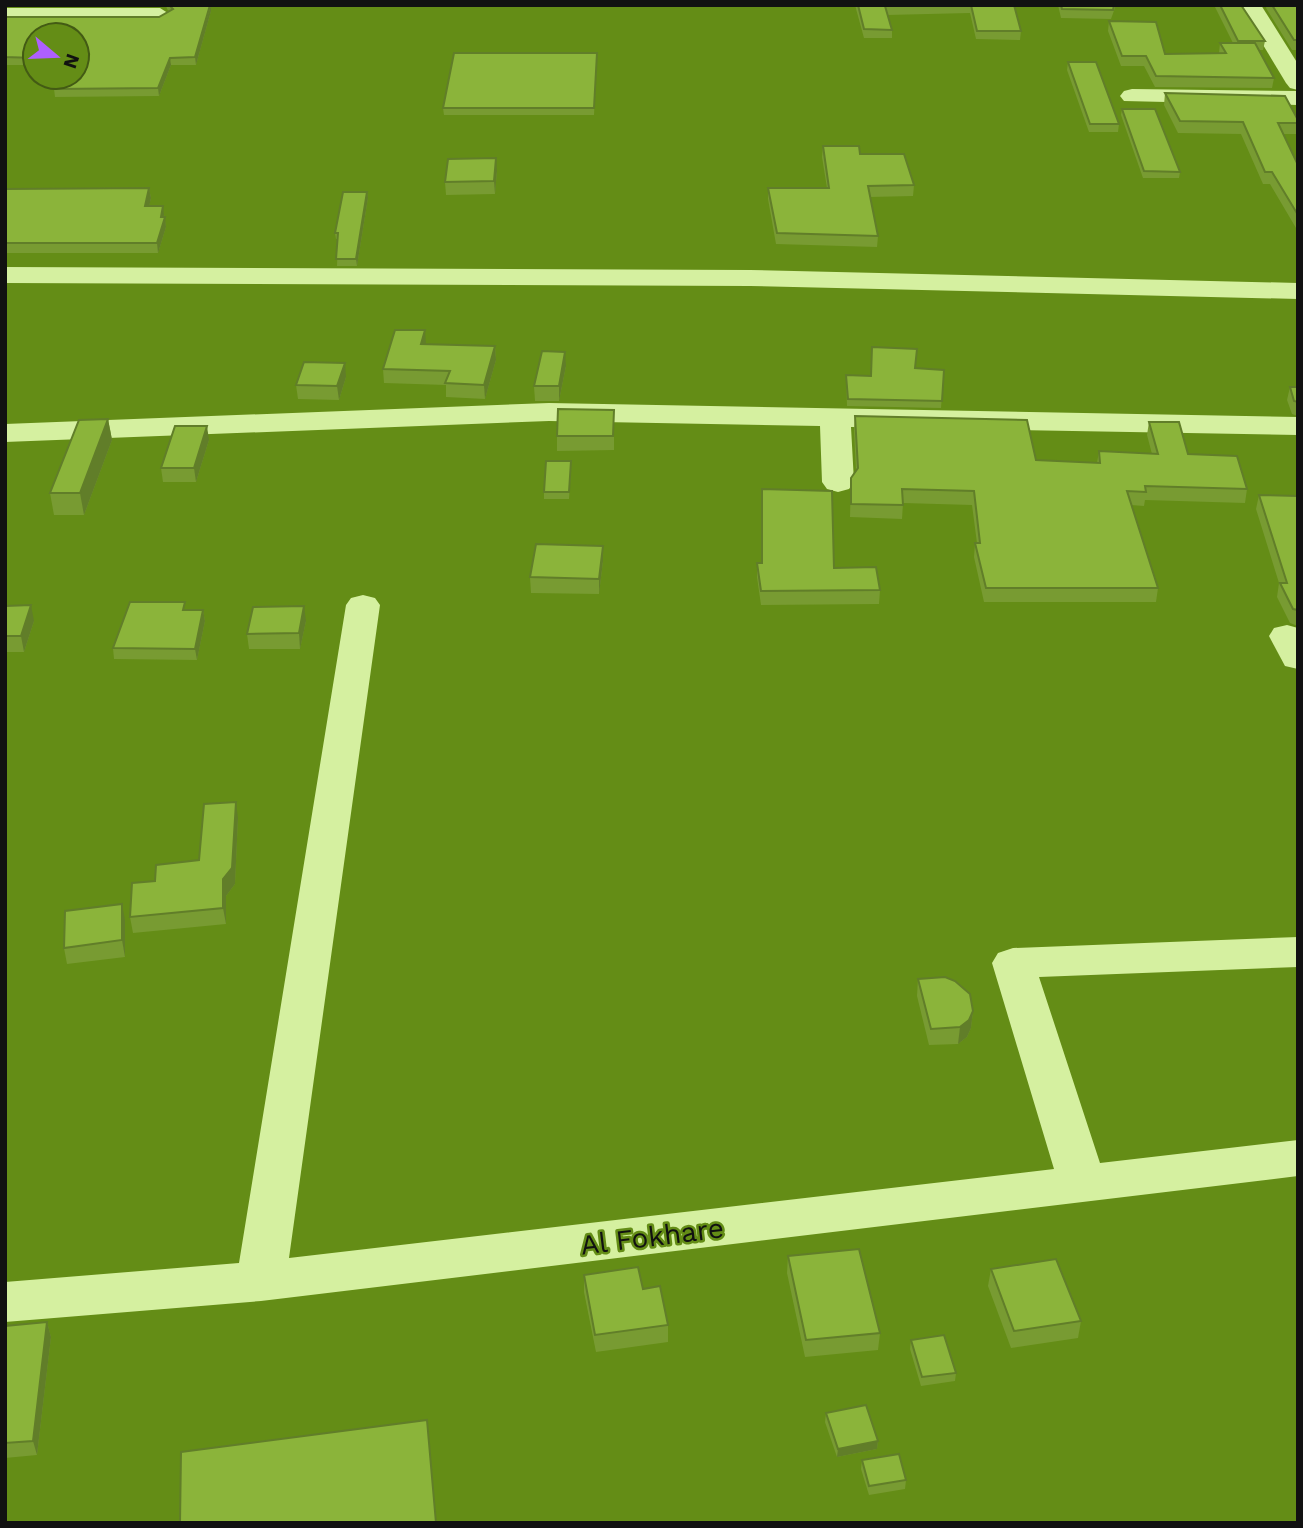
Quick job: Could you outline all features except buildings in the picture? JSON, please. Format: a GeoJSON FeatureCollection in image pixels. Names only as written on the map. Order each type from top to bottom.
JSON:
{"type":"FeatureCollection","features":[{"type":"Feature","properties":{"kind":"street"},"geometry":{"type":"LineString","coordinates":[[1251,5],[1298,83]]}},
{"type":"Feature","properties":{"kind":"street"},"geometry":{"type":"LineString","coordinates":[[5,15],[160,15]]}},
{"type":"Feature","properties":{"kind":"street"},"geometry":{"type":"LineString","coordinates":[[1132,96],[1298,98]]}},
{"type":"Feature","properties":{"kind":"street"},"geometry":{"type":"LineString","coordinates":[[5,275],[750,278],[1298,291]]}},
{"type":"Feature","properties":{"kind":"street"},"geometry":{"type":"LineString","coordinates":[[5,433],[549,412],[835,415],[1298,426]]}},
{"type":"Feature","properties":{"kind":"street"},"geometry":{"type":"LineString","coordinates":[[835,415],[838,482]]}},
{"type":"Feature","properties":{"kind":"street"},"geometry":{"type":"LineString","coordinates":[[261,1282],[363,605]]}},
{"type":"Feature","properties":{"kind":"street"},"geometry":{"type":"LineString","coordinates":[[1082,1183],[1013,963],[1298,952]]}},
{"type":"Feature","properties":{"kind":"street","name":"Al Fokhare"},"geometry":{"type":"LineString","coordinates":[[5,1302],[261,1282],[1298,1158]]}}]}
